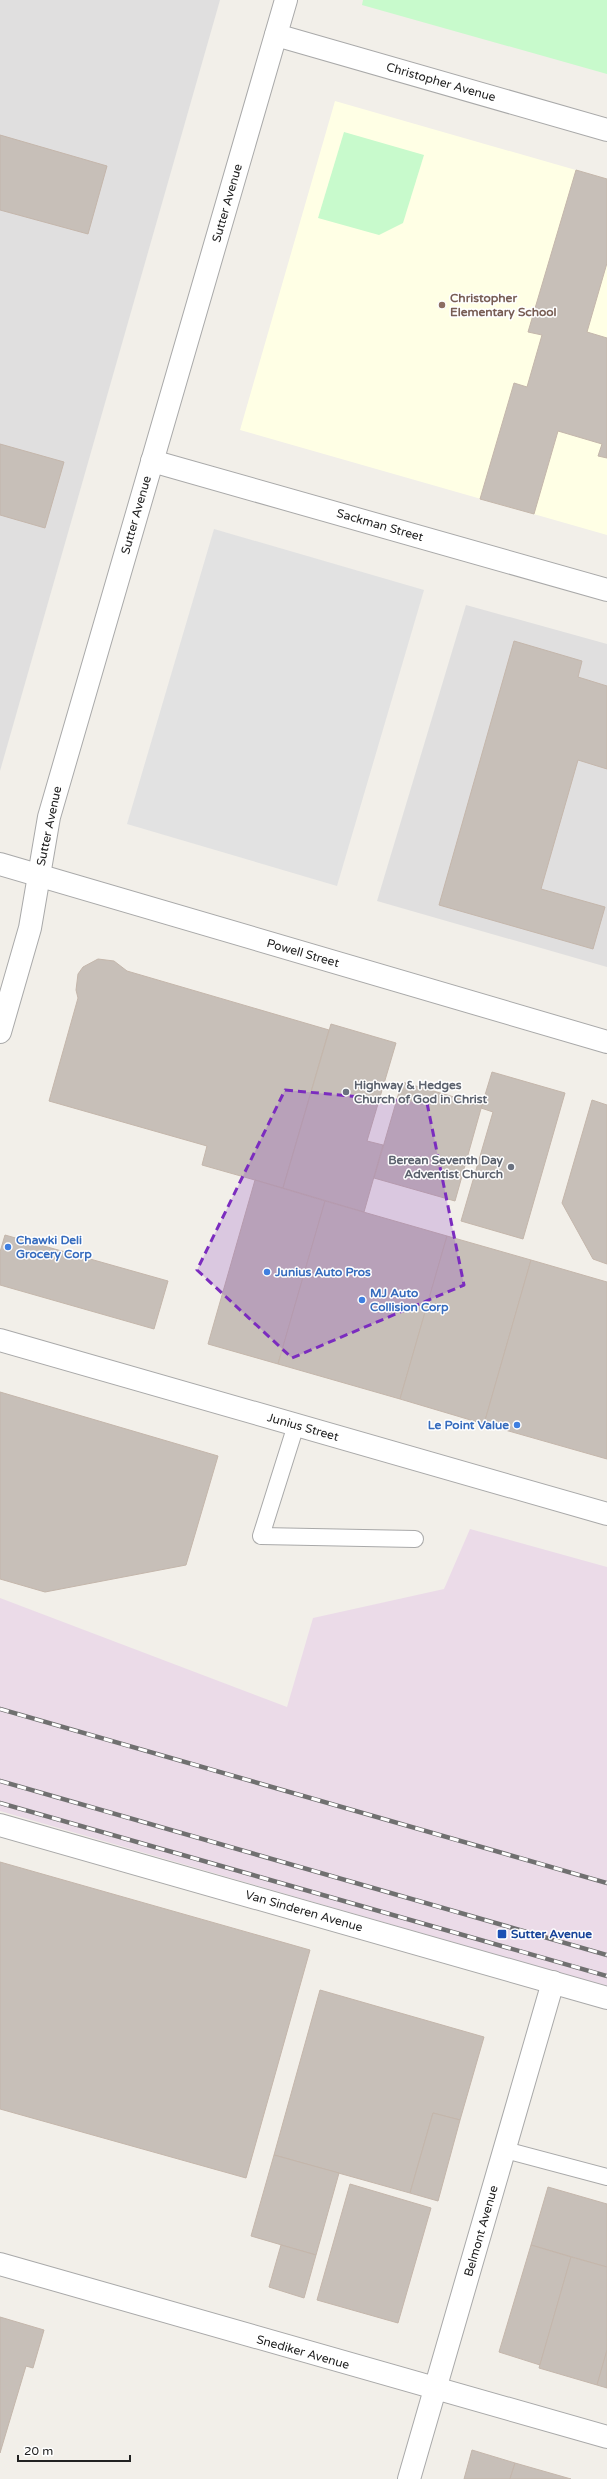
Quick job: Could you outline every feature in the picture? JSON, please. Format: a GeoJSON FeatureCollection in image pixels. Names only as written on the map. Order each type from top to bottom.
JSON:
{"type":"FeatureCollection","features":[{"type":"Feature","properties":{"kind":"street","name":"Sutter Avenue"},"geometry":{"type":"LineString","coordinates":[[0,1032],[30,928],[49,817],[286,0]]}},
{"type":"Feature","properties":{"kind":"street","name":"Christopher Avenue"},"geometry":{"type":"LineString","coordinates":[[276,35],[607,130]]}},
{"type":"Feature","properties":{"kind":"street","name":"Sackman Street"},"geometry":{"type":"LineString","coordinates":[[152,461],[607,590]]}},
{"type":"Feature","properties":{"kind":"street","name":"Powell Street"},"geometry":{"type":"LineString","coordinates":[[0,864],[607,1042]]}},
{"type":"Feature","properties":{"kind":"street","name":"Junius Street"},"geometry":{"type":"LineString","coordinates":[[0,1340],[607,1514]]}},
{"type":"Feature","properties":{"kind":"street","name":"Van Sinderen Avenue"},"geometry":{"type":"LineString","coordinates":[[0,1825],[607,1998]]}},
{"type":"Feature","properties":{"kind":"street","name":"Belmont Avenue"},"geometry":{"type":"LineString","coordinates":[[409,2479],[553,1982]]}},
{"type":"Feature","properties":{"kind":"street","name":"Snediker Avenue"},"geometry":{"type":"LineString","coordinates":[[0,2264],[607,2437]]}},
{"type":"Feature","properties":{"kind":"lane"},"geometry":{"type":"LineString","coordinates":[[296,1425],[260,1536],[415,1539]]}},
{"type":"Feature","properties":{"kind":"lane"},"geometry":{"type":"LineString","coordinates":[[505,2150],[607,2177]]}},
{"type":"Feature","properties":{"kind":"highlighted area"},"geometry":{"type":"Polygon","coordinates":[[[285,1090],[427,1103],[464,1285],[292,1358],[197,1270],[285,1090]]]}},
{"type":"Feature","properties":{"kind":"shaded area"},"geometry":{"type":"Polygon","coordinates":[[[0,0],[220,0],[0,771],[0,0]]]}},
{"type":"Feature","properties":{"kind":"shaded area","name":"Christopher Elementary School"},"geometry":{"type":"Polygon","coordinates":[[[335,101],[607,179],[607,535],[240,430],[335,101]]]}},
{"type":"Feature","properties":{"kind":"shaded area"},"geometry":{"type":"Polygon","coordinates":[[[214,529],[424,590],[337,886],[127,824],[214,529]]]}},
{"type":"Feature","properties":{"kind":"shaded area"},"geometry":{"type":"Polygon","coordinates":[[[466,605],[607,644],[607,967],[377,901],[466,605]]]}},
{"type":"Feature","properties":{"kind":"shaded area"},"geometry":{"type":"Polygon","coordinates":[[[470,1529],[607,1567],[607,1987],[0,1811],[0,1598],[287,1707],[313,1618],[444,1589],[470,1529]]]}},
{"type":"Feature","properties":{"kind":"green space"},"geometry":{"type":"Polygon","coordinates":[[[363,0],[607,0],[607,74],[362,5],[363,0]]]}},
{"type":"Feature","properties":{"kind":"green space"},"geometry":{"type":"Polygon","coordinates":[[[344,132],[424,155],[403,223],[379,235],[318,218],[344,132]]]}},
{"type":"Feature","properties":{"kind":"building"},"geometry":{"type":"Polygon","coordinates":[[[0,135],[107,166],[88,234],[0,210],[0,135]]]}},
{"type":"Feature","properties":{"kind":"building"},"geometry":{"type":"Polygon","coordinates":[[[576,170],[607,179],[607,263],[587,332],[607,338],[607,458],[598,456],[602,444],[558,431],[534,514],[480,499],[514,383],[527,387],[542,335],[528,332],[576,170]]]}},
{"type":"Feature","properties":{"kind":"building"},"geometry":{"type":"Polygon","coordinates":[[[0,444],[64,462],[45,528],[0,515],[0,444]]]}},
{"type":"Feature","properties":{"kind":"building"},"geometry":{"type":"Polygon","coordinates":[[[514,641],[582,661],[578,677],[607,686],[607,769],[578,760],[541,889],[605,907],[593,949],[439,905],[514,641]]]}},
{"type":"Feature","properties":{"kind":"building"},"geometry":{"type":"Polygon","coordinates":[[[98,959],[114,961],[127,971],[329,1030],[283,1188],[202,1165],[207,1146],[49,1101],[78,998],[76,990],[78,974],[83,967],[98,959]]]}},
{"type":"Feature","properties":{"kind":"building","name":"Highway & Hedges Church of God in Christ"},"geometry":{"type":"Polygon","coordinates":[[[331,1024],[396,1043],[367,1141],[383,1145],[364,1212],[283,1188],[331,1024]]]}},
{"type":"Feature","properties":{"kind":"building","name":"Berean Seventh Day Adventist Church"},"geometry":{"type":"Polygon","coordinates":[[[492,1072],[565,1093],[523,1239],[461,1221],[493,1112],[481,1108],[492,1072]]]}},
{"type":"Feature","properties":{"kind":"building"},"geometry":{"type":"Polygon","coordinates":[[[402,1082],[482,1105],[455,1201],[374,1178],[402,1082]]]}},
{"type":"Feature","properties":{"kind":"building"},"geometry":{"type":"Polygon","coordinates":[[[592,1100],[607,1105],[607,1264],[593,1259],[562,1203],[592,1100]]]}},
{"type":"Feature","properties":{"kind":"building","name":"Junius Auto Pros"},"geometry":{"type":"Polygon","coordinates":[[[255,1180],[325,1201],[278,1364],[208,1344],[255,1180]]]}},
{"type":"Feature","properties":{"kind":"building","name":"MJ Auto Collision Corp"},"geometry":{"type":"Polygon","coordinates":[[[325,1201],[447,1236],[400,1399],[278,1364],[325,1201]]]}},
{"type":"Feature","properties":{"kind":"building"},"geometry":{"type":"Polygon","coordinates":[[[5,1235],[168,1281],[154,1329],[0,1285],[0,1252],[5,1235]]]}},
{"type":"Feature","properties":{"kind":"building"},"geometry":{"type":"Polygon","coordinates":[[[447,1236],[531,1260],[484,1424],[400,1399],[447,1236]]]}},
{"type":"Feature","properties":{"kind":"building"},"geometry":{"type":"Polygon","coordinates":[[[531,1260],[607,1282],[607,1459],[484,1424],[531,1260]]]}},
{"type":"Feature","properties":{"kind":"building"},"geometry":{"type":"Polygon","coordinates":[[[0,1392],[218,1456],[186,1565],[45,1592],[0,1579],[0,1392]]]}},
{"type":"Feature","properties":{"kind":"building"},"geometry":{"type":"Polygon","coordinates":[[[0,1862],[310,1950],[246,2178],[0,2109],[0,1862]]]}},
{"type":"Feature","properties":{"kind":"building"},"geometry":{"type":"Polygon","coordinates":[[[320,1990],[484,2037],[460,2120],[433,2113],[410,2193],[274,2155],[320,1990]]]}},
{"type":"Feature","properties":{"kind":"building"},"geometry":{"type":"Polygon","coordinates":[[[433,2113],[460,2120],[438,2201],[410,2193],[433,2113]]]}},
{"type":"Feature","properties":{"kind":"building"},"geometry":{"type":"Polygon","coordinates":[[[274,2155],[339,2173],[316,2255],[251,2236],[274,2155]]]}},
{"type":"Feature","properties":{"kind":"building"},"geometry":{"type":"Polygon","coordinates":[[[350,2184],[431,2208],[398,2323],[317,2300],[350,2184]]]}},
{"type":"Feature","properties":{"kind":"building"},"geometry":{"type":"Polygon","coordinates":[[[548,2187],[607,2204],[607,2267],[531,2245],[548,2187]]]}},
{"type":"Feature","properties":{"kind":"building"},"geometry":{"type":"Polygon","coordinates":[[[281,2245],[316,2255],[304,2298],[269,2287],[281,2245]]]}},
{"type":"Feature","properties":{"kind":"building"},"geometry":{"type":"Polygon","coordinates":[[[531,2245],[571,2257],[540,2365],[499,2352],[531,2245]]]}},
{"type":"Feature","properties":{"kind":"building"},"geometry":{"type":"Polygon","coordinates":[[[571,2257],[607,2267],[607,2350],[597,2385],[539,2368],[571,2257]]]}},
{"type":"Feature","properties":{"kind":"building"},"geometry":{"type":"Polygon","coordinates":[[[0,2317],[44,2330],[33,2368],[26,2366],[0,2453],[0,2317]]]}},
{"type":"Feature","properties":{"kind":"building"},"geometry":{"type":"Polygon","coordinates":[[[607,2350],[607,2388],[597,2385],[607,2350]]]}},
{"type":"Feature","properties":{"kind":"building"},"geometry":{"type":"Polygon","coordinates":[[[472,2450],[515,2463],[510,2479],[464,2479],[472,2450]]]}},
{"type":"Feature","properties":{"kind":"building"},"geometry":{"type":"Polygon","coordinates":[[[515,2463],[571,2479],[510,2479],[515,2463]]]}},
{"type":"Feature","properties":{"kind":"railway"},"geometry":{"type":"LineString","coordinates":[[0,1709],[607,1883]]}},
{"type":"Feature","properties":{"kind":"railway"},"geometry":{"type":"LineString","coordinates":[[0,1781],[607,1955]]}},
{"type":"Feature","properties":{"kind":"railway"},"geometry":{"type":"LineString","coordinates":[[0,1803],[607,1976]]}},
{"type":"Feature","properties":{"kind":"place","name":"Christopher Elementary School"},"geometry":{"type":"Point","coordinates":[442,305]}},
{"type":"Feature","properties":{"kind":"place","name":"Highway & Hedges Church of God in Christ"},"geometry":{"type":"Point","coordinates":[346,1092]}},
{"type":"Feature","properties":{"kind":"place","name":"Berean Seventh Day Adventist Church"},"geometry":{"type":"Point","coordinates":[511,1167]}},
{"type":"Feature","properties":{"kind":"place","name":"Chawki Deli Grocery Corp"},"geometry":{"type":"Point","coordinates":[8,1247]}},
{"type":"Feature","properties":{"kind":"place","name":"Junius Auto Pros"},"geometry":{"type":"Point","coordinates":[267,1272]}},
{"type":"Feature","properties":{"kind":"place","name":"MJ Auto Collision Corp"},"geometry":{"type":"Point","coordinates":[362,1300]}},
{"type":"Feature","properties":{"kind":"place","name":"Le Point Value"},"geometry":{"type":"Point","coordinates":[517,1425]}},
{"type":"Feature","properties":{"kind":"place","name":"Sutter Avenue"},"geometry":{"type":"Point","coordinates":[502,1934]}}]}
